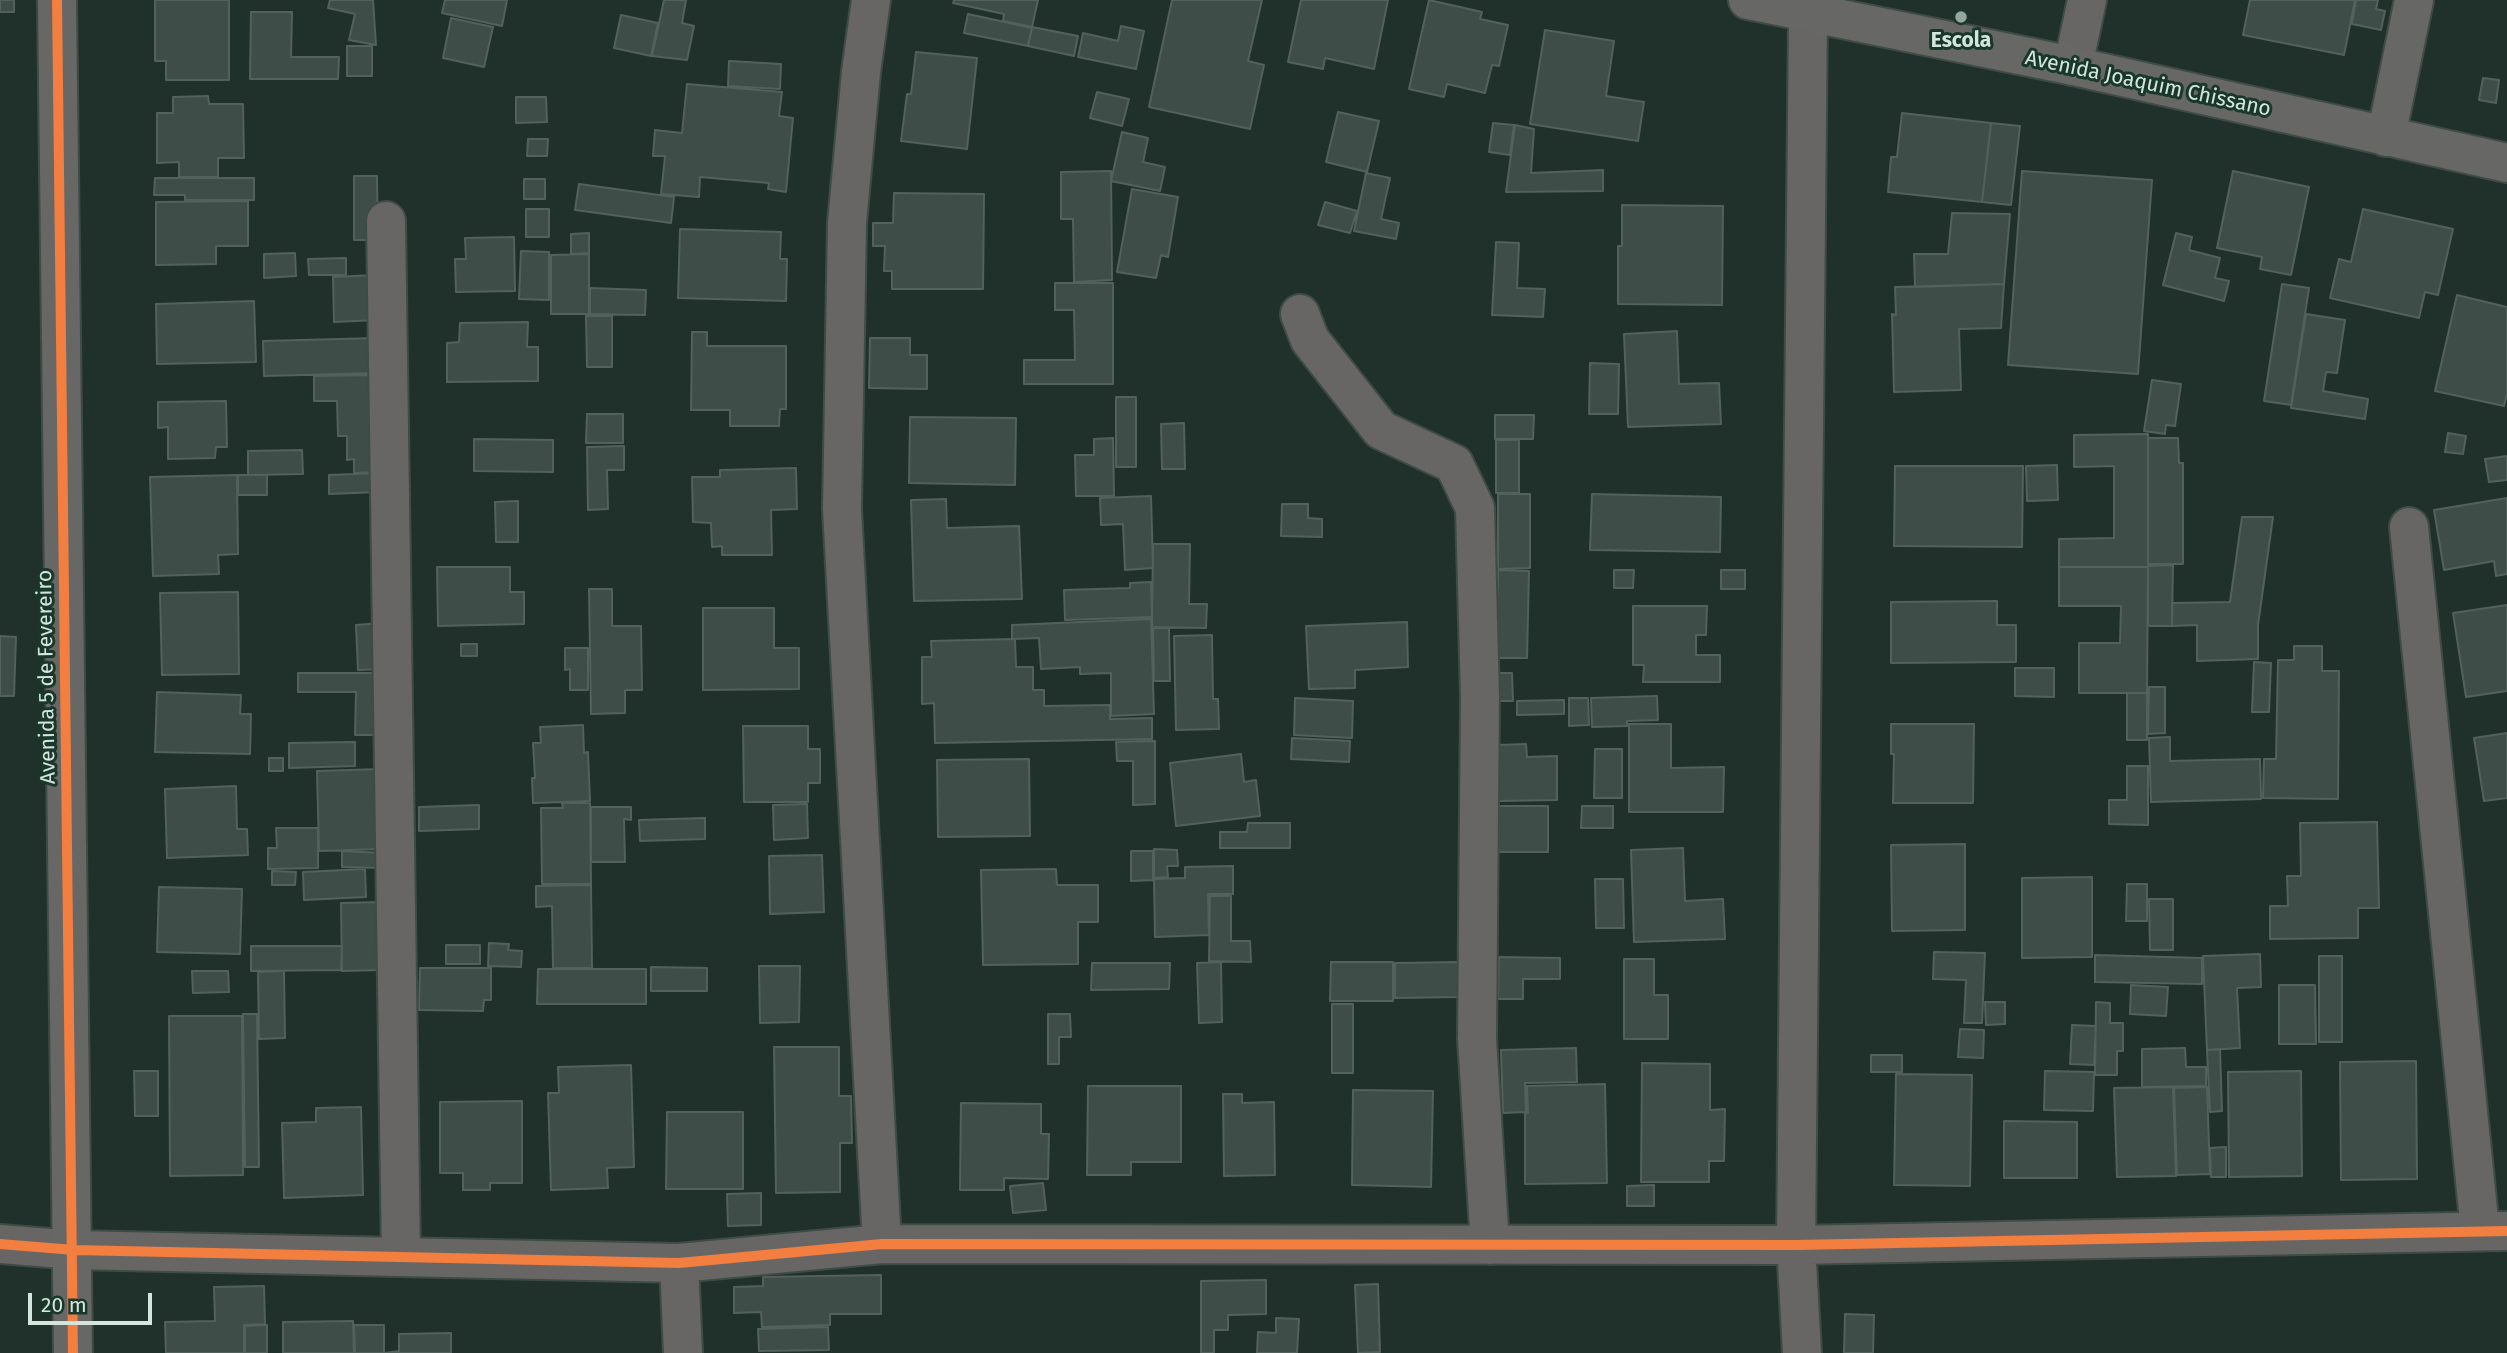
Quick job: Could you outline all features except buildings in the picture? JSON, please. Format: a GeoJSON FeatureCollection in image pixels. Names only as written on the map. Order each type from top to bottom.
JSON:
{"type":"FeatureCollection","features":[{"type":"Feature","properties":{"kind":"street","name":"Avenida 5 de Fevereiro"},"geometry":{"type":"LineString","coordinates":[[57,0],[74,1353]]}},
{"type":"Feature","properties":{"kind":"street"},"geometry":{"type":"LineString","coordinates":[[871,0],[861,72],[847,223],[842,509],[882,1244]]}},
{"type":"Feature","properties":{"kind":"street","name":"Avenida Joaquim Chissano"},"geometry":{"type":"LineString","coordinates":[[1748,0],[2073,66],[2507,163]]}},
{"type":"Feature","properties":{"kind":"street"},"geometry":{"type":"LineString","coordinates":[[2073,66],[2087,0]]}},
{"type":"Feature","properties":{"kind":"street"},"geometry":{"type":"LineString","coordinates":[[2386,137],[2414,0]]}},
{"type":"Feature","properties":{"kind":"street"},"geometry":{"type":"LineString","coordinates":[[1802,1353],[1796,1245],[1808,13]]}},
{"type":"Feature","properties":{"kind":"street"},"geometry":{"type":"LineString","coordinates":[[386,221],[401,1257]]}},
{"type":"Feature","properties":{"kind":"street"},"geometry":{"type":"LineString","coordinates":[[1300,314],[1310,340],[1381,430],[1454,464],[1475,508],[1480,697],[1477,1039],[1490,1245]]}},
{"type":"Feature","properties":{"kind":"street"},"geometry":{"type":"LineString","coordinates":[[0,1244],[74,1250],[679,1264],[882,1244],[1796,1245],[2494,1231],[2409,527]]}},
{"type":"Feature","properties":{"kind":"street"},"geometry":{"type":"LineString","coordinates":[[679,1264],[683,1353]]}},
{"type":"Feature","properties":{"kind":"cycle path"},"geometry":{"type":"LineString","coordinates":[[57,0],[73,1353]]}},
{"type":"Feature","properties":{"kind":"cycle path"},"geometry":{"type":"LineString","coordinates":[[0,1244],[74,1250],[679,1263],[882,1244],[1796,1245],[2507,1231]]}},
{"type":"Feature","properties":{"kind":"place","name":"Escola"},"geometry":{"type":"Point","coordinates":[1961,17]}}]}
